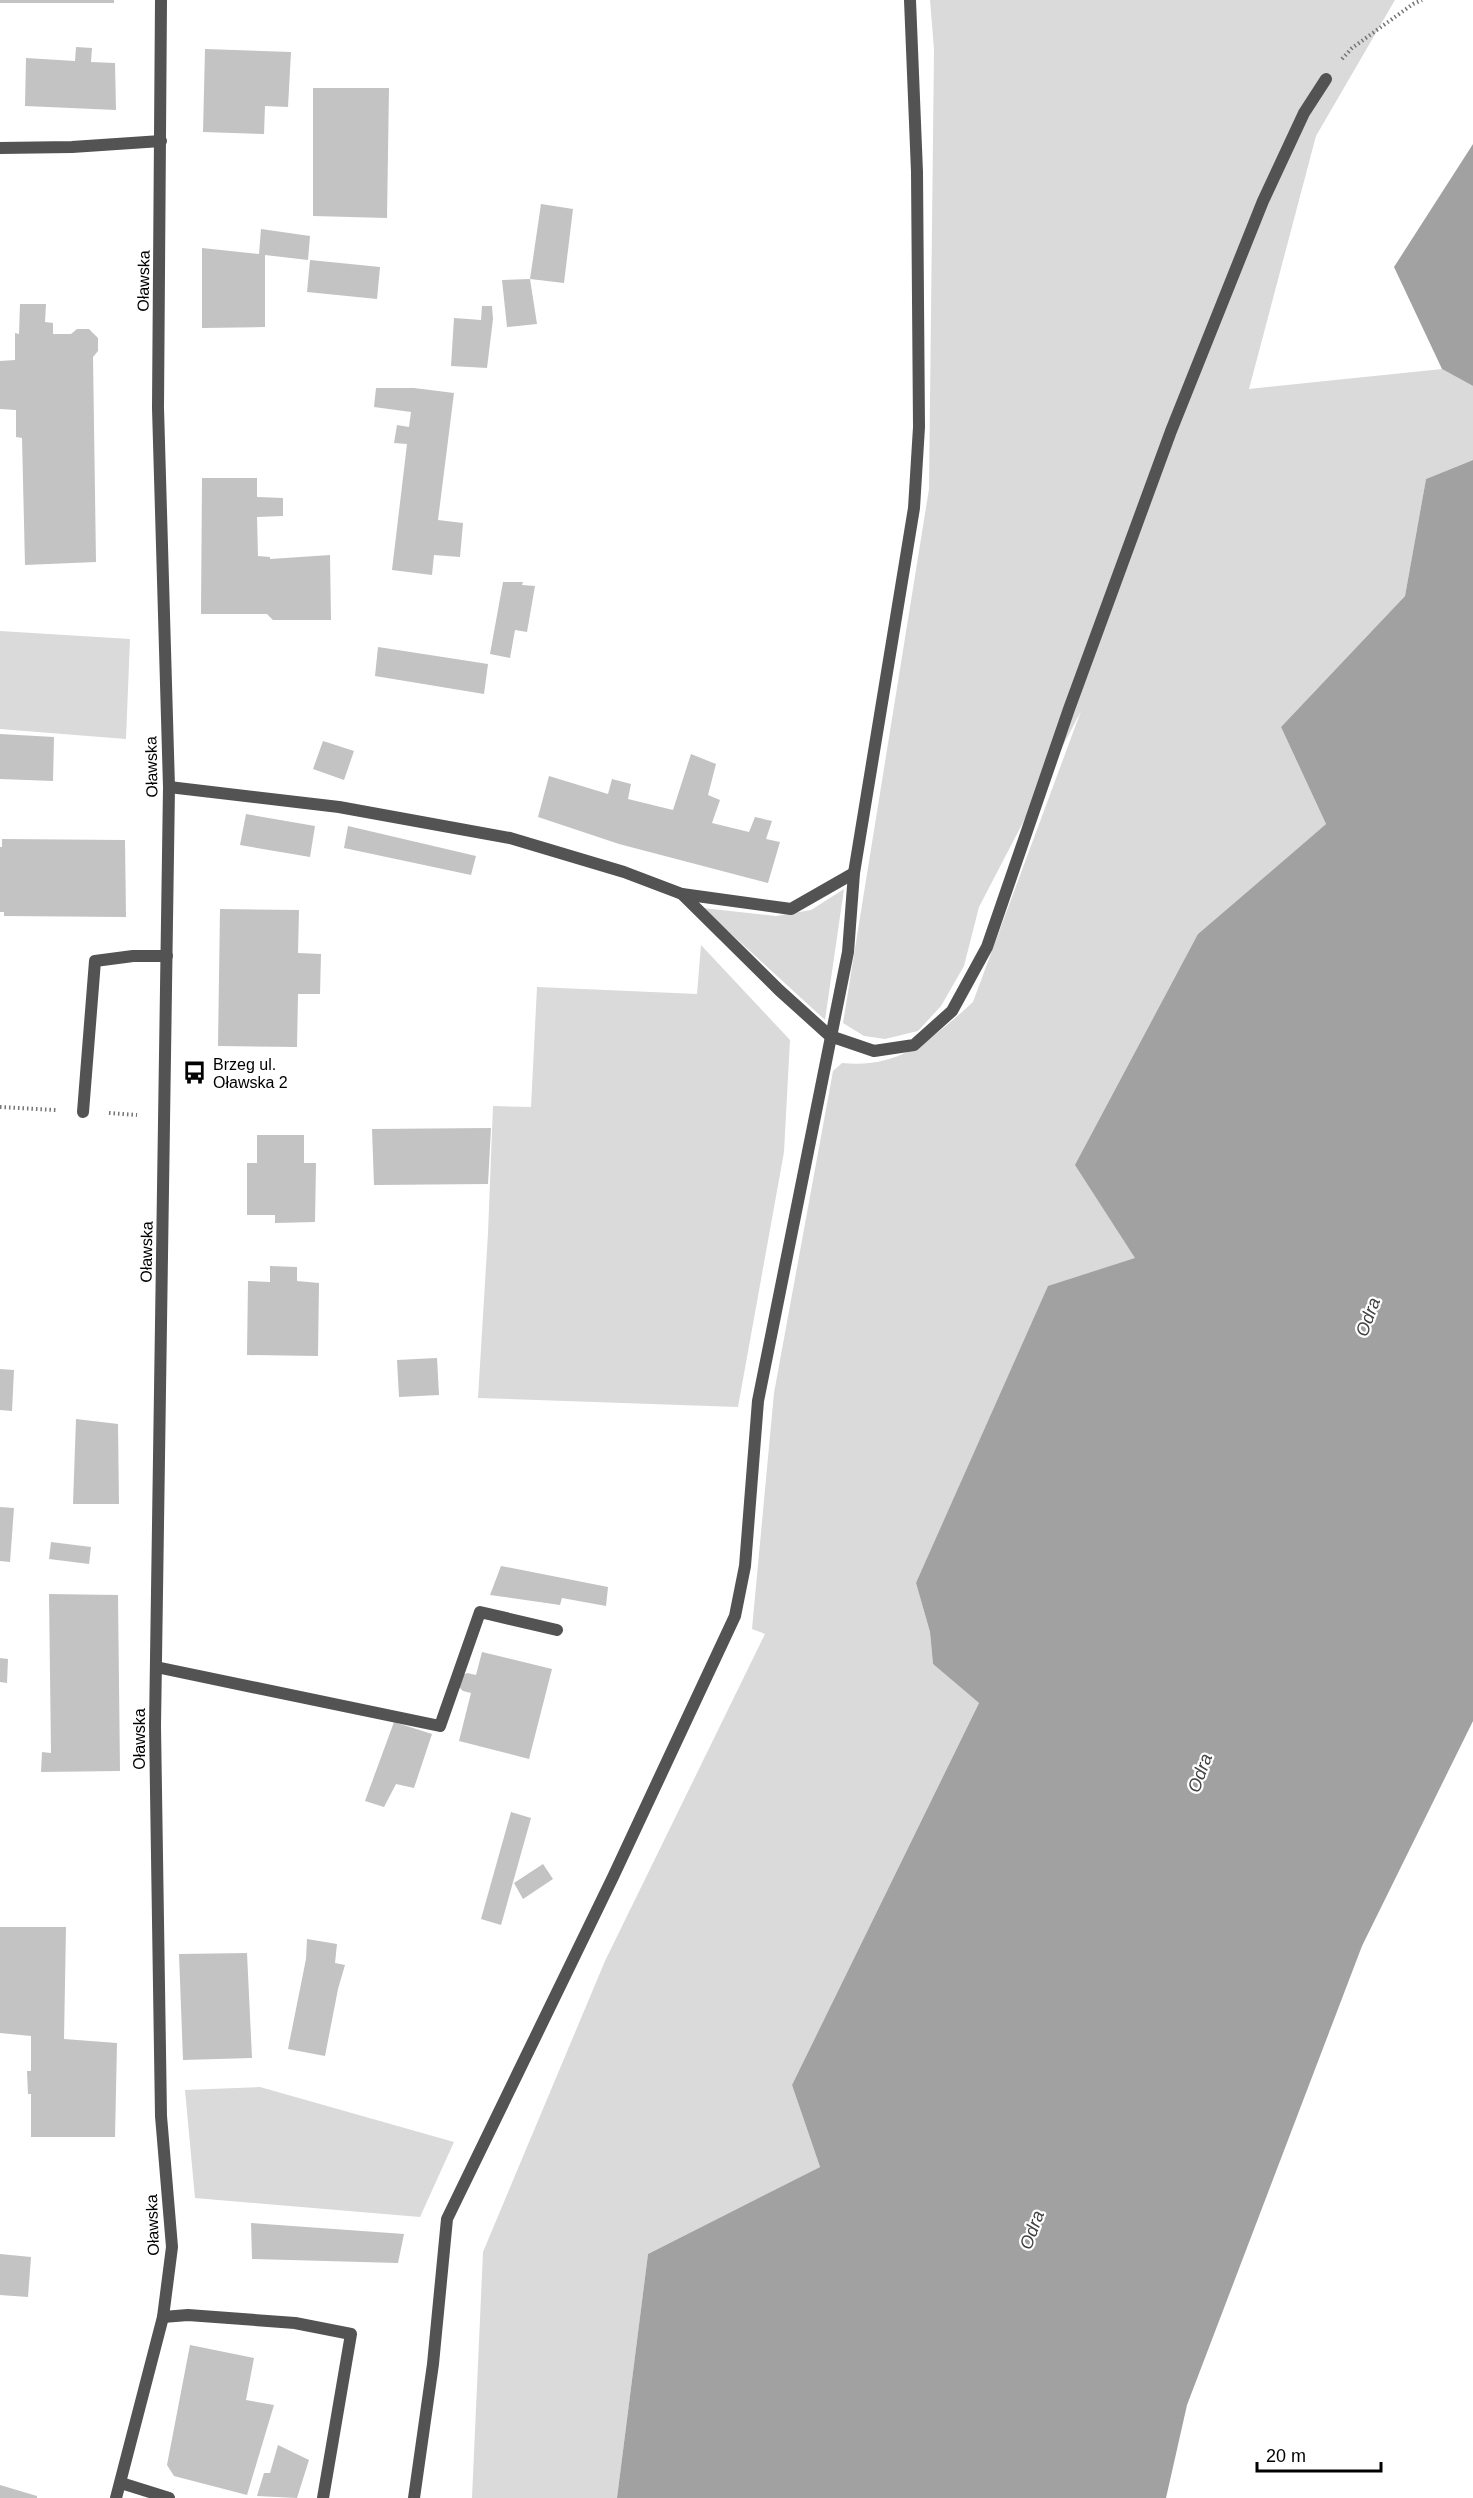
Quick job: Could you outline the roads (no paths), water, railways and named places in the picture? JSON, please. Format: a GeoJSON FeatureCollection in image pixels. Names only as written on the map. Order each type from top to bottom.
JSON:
{"type":"FeatureCollection","features":[{"type":"Feature","properties":{"kind":"street","name":"Oławska"},"geometry":{"type":"LineString","coordinates":[[116,2498],[163,2317],[172,2247],[161,2116],[154,1726],[169,787],[158,408],[162,0]]}},
{"type":"Feature","properties":{"kind":"street"},"geometry":{"type":"LineString","coordinates":[[414,2498],[433,2364],[447,2219],[613,1877],[735,1617],[745,1566],[758,1401],[848,952],[854,873],[914,508],[919,427],[919,369],[917,172],[910,0]]}},
{"type":"Feature","properties":{"kind":"street"},"geometry":{"type":"LineString","coordinates":[[682,894],[779,990],[830,1036],[874,1051],[914,1046],[952,1011],[987,947],[1068,709],[1171,431],[1263,201],[1304,113],[1326,79]]}},
{"type":"Feature","properties":{"kind":"street"},"geometry":{"type":"LineString","coordinates":[[0,148],[72,147],[161,141]]}},
{"type":"Feature","properties":{"kind":"street"},"geometry":{"type":"LineString","coordinates":[[169,787],[339,807],[510,838],[624,872],[682,894],[791,909],[854,873]]}},
{"type":"Feature","properties":{"kind":"street"},"geometry":{"type":"LineString","coordinates":[[82,1112],[95,961],[133,956],[166,956]]}},
{"type":"Feature","properties":{"kind":"street"},"geometry":{"type":"LineString","coordinates":[[156,1667],[440,1726],[480,1612],[557,1630]]}},
{"type":"Feature","properties":{"kind":"street"},"geometry":{"type":"LineString","coordinates":[[163,2317],[188,2315],[295,2323],[351,2334],[323,2498]]}},
{"type":"Feature","properties":{"kind":"street"},"geometry":{"type":"LineString","coordinates":[[121,2483],[169,2498]]}},
{"type":"Feature","properties":{"kind":"water"},"geometry":{"type":"Polygon","coordinates":[[[1473,144],[1473,386],[1442,369],[1394,267],[1473,144]]]}},
{"type":"Feature","properties":{"kind":"water","name":"Odra"},"geometry":{"type":"Polygon","coordinates":[[[1473,460],[1473,1721],[1362,1946],[1187,2405],[1166,2498],[617,2498],[648,2254],[820,2167],[792,2085],[979,1703],[933,1664],[930,1632],[916,1583],[1048,1286],[1135,1258],[1075,1165],[1198,934],[1326,824],[1281,727],[1405,596],[1426,479],[1473,460]]]}},
{"type":"Feature","properties":{"kind":"place","name":"Brzeg ul. Oławska 2"},"geometry":{"type":"Point","coordinates":[195,1073]}}]}
